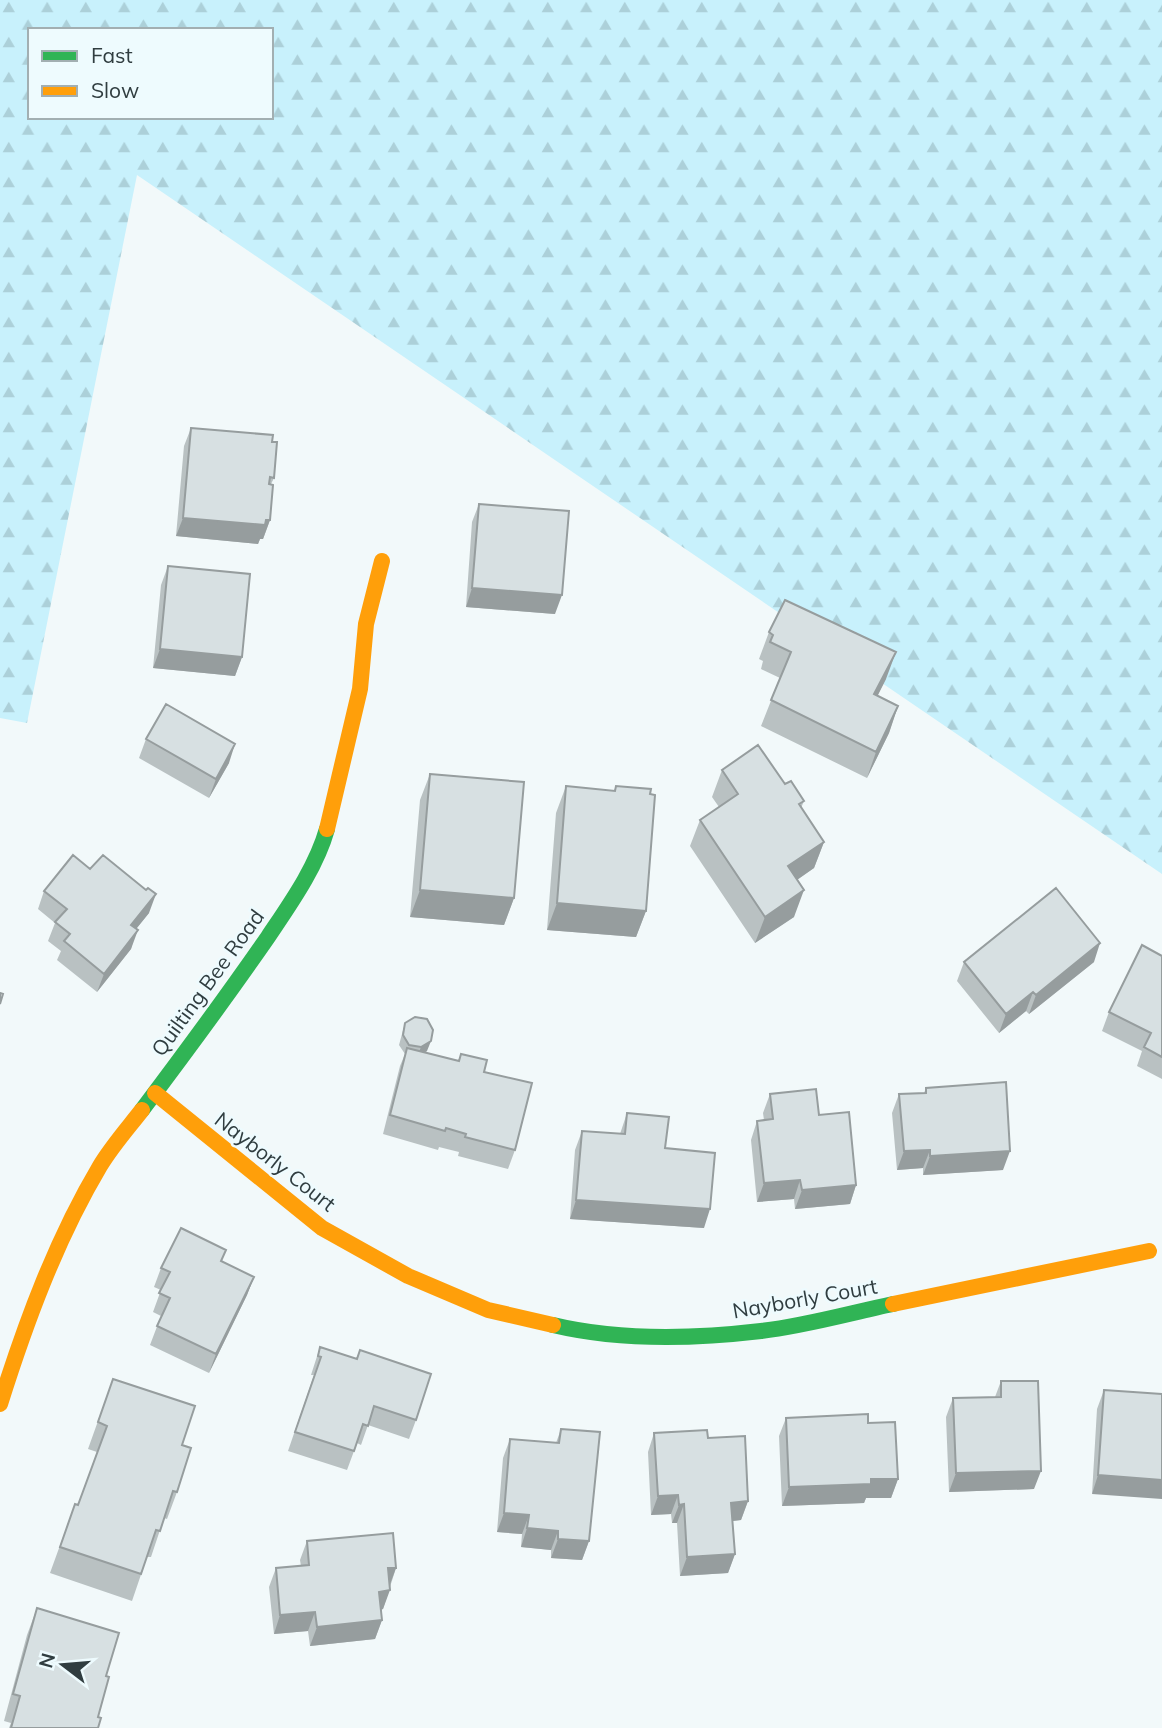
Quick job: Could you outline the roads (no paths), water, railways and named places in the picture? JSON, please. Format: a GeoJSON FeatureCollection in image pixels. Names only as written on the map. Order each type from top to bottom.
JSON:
{"type":"FeatureCollection","features":[{"type":"Feature","properties":{"kind":"street","name":"Quilting Bee Road"},"geometry":{"type":"LineString","coordinates":[[0,1404],[19,1343],[60,1241],[101,1164],[238,981],[291,902],[322,845],[338,789],[360,689],[366,624],[382,561]]}},
{"type":"Feature","properties":{"kind":"street","name":"Nayborly Court"},"geometry":{"type":"LineString","coordinates":[[155,1093],[322,1228],[408,1276],[488,1310],[581,1332],[670,1338],[763,1331],[1149,1251]]}}]}
